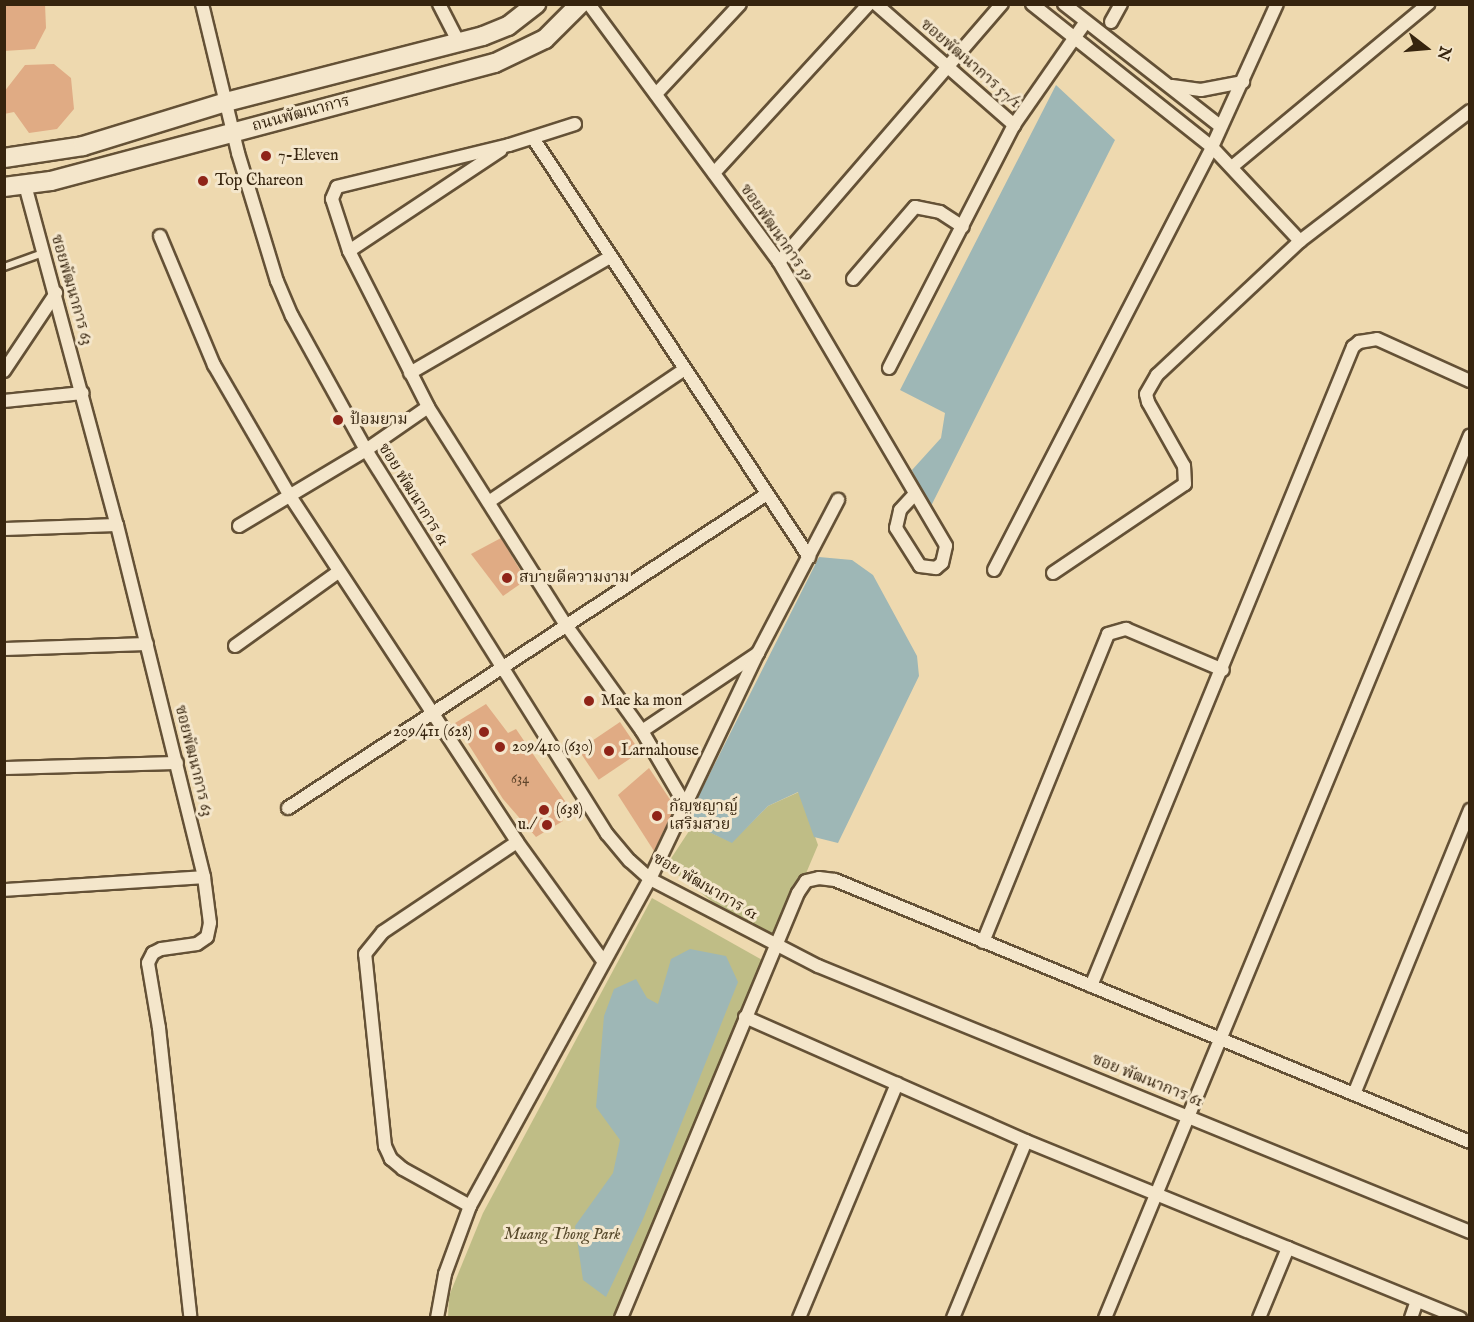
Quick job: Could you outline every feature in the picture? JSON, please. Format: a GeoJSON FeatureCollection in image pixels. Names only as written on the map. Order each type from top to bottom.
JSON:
{"type":"FeatureCollection","features":[{"type":"Feature","properties":{"kind":"main road","name":"ถนนพัฒนาการ"},"geometry":{"type":"LineString","coordinates":[[4,158],[83,146],[226,102],[458,42],[508,26],[536,4]]}},
{"type":"Feature","properties":{"kind":"main road","name":"ถนนพัฒนาการ"},"geometry":{"type":"LineString","coordinates":[[4,187],[25,185],[495,63],[545,39],[580,4]]}},
{"type":"Feature","properties":{"kind":"street","name":"ซอย พัฒนาการ 61"},"geometry":{"type":"LineString","coordinates":[[201,4],[233,132],[277,281],[366,450],[501,667],[607,834],[650,879],[775,946],[1470,1232]]}},
{"type":"Feature","properties":{"kind":"street"},"geometry":{"type":"LineString","coordinates":[[439,4],[458,42]]}},
{"type":"Feature","properties":{"kind":"street","name":"ซอยพัฒนาการ 59"},"geometry":{"type":"LineString","coordinates":[[589,4],[779,262],[946,546],[942,563],[936,568],[920,566],[896,528],[900,510],[915,494]]}},
{"type":"Feature","properties":{"kind":"street"},"geometry":{"type":"LineString","coordinates":[[656,94],[740,4]]}},
{"type":"Feature","properties":{"kind":"street"},"geometry":{"type":"LineString","coordinates":[[714,173],[869,4]]}},
{"type":"Feature","properties":{"kind":"street","name":"ซอยพัฒนาการ 57/1"},"geometry":{"type":"LineString","coordinates":[[876,4],[1014,125]]}},
{"type":"Feature","properties":{"kind":"street"},"geometry":{"type":"LineString","coordinates":[[779,262],[1002,4]]}},
{"type":"Feature","properties":{"kind":"street"},"geometry":{"type":"LineString","coordinates":[[1032,4],[1212,147],[1233,166],[1300,241]]}},
{"type":"Feature","properties":{"kind":"street"},"geometry":{"type":"LineString","coordinates":[[1064,4],[1085,23],[1171,86],[1220,126]]}},
{"type":"Feature","properties":{"kind":"street"},"geometry":{"type":"LineString","coordinates":[[1111,22],[1121,4]]}},
{"type":"Feature","properties":{"kind":"street"},"geometry":{"type":"LineString","coordinates":[[994,570],[1212,147],[1220,126],[1244,82],[1277,4]]}},
{"type":"Feature","properties":{"kind":"street"},"geometry":{"type":"LineString","coordinates":[[1233,166],[1428,4]]}},
{"type":"Feature","properties":{"kind":"street"},"geometry":{"type":"LineString","coordinates":[[889,368],[1014,125],[1085,23]]}},
{"type":"Feature","properties":{"kind":"street"},"geometry":{"type":"LineString","coordinates":[[1171,86],[1201,90],[1244,82]]}},
{"type":"Feature","properties":{"kind":"street"},"geometry":{"type":"LineString","coordinates":[[1053,573],[1185,484],[1184,466],[1148,402],[1150,385],[1300,241],[1470,111]]}},
{"type":"Feature","properties":{"kind":"street"},"geometry":{"type":"LineString","coordinates":[[575,124],[510,145],[337,187],[332,199],[349,251],[429,407],[566,625],[642,731],[687,807]]}},
{"type":"Feature","properties":{"kind":"street"},"geometry":{"type":"LineString","coordinates":[[532,138],[809,557]]}},
{"type":"Feature","properties":{"kind":"street"},"geometry":{"type":"LineString","coordinates":[[349,251],[510,145]]}},
{"type":"Feature","properties":{"kind":"street","name":"ซอยพัฒนาการ 63"},"geometry":{"type":"LineString","coordinates":[[25,185],[83,393],[204,877],[210,923],[207,937],[197,944],[161,949],[153,953],[148,963],[159,1028],[190,1315]]}},
{"type":"Feature","properties":{"kind":"street"},"geometry":{"type":"LineString","coordinates":[[853,279],[915,207],[940,212],[963,227]]}},
{"type":"Feature","properties":{"kind":"street"},"geometry":{"type":"LineString","coordinates":[[160,236],[214,365],[337,573],[432,710],[517,842],[603,961]]}},
{"type":"Feature","properties":{"kind":"street"},"geometry":{"type":"LineString","coordinates":[[410,373],[610,257]]}},
{"type":"Feature","properties":{"kind":"street"},"geometry":{"type":"LineString","coordinates":[[4,371],[56,293]]}},
{"type":"Feature","properties":{"kind":"street"},"geometry":{"type":"LineString","coordinates":[[1091,986],[1223,670],[1353,347],[1359,342],[1377,339],[1470,381]]}},
{"type":"Feature","properties":{"kind":"street"},"geometry":{"type":"LineString","coordinates":[[490,501],[685,369]]}},
{"type":"Feature","properties":{"kind":"street"},"geometry":{"type":"LineString","coordinates":[[4,401],[83,393]]}},
{"type":"Feature","properties":{"kind":"street"},"geometry":{"type":"LineString","coordinates":[[239,526],[366,450],[429,407]]}},
{"type":"Feature","properties":{"kind":"street"},"geometry":{"type":"LineString","coordinates":[[1105,1317],[1470,435]]}},
{"type":"Feature","properties":{"kind":"street"},"geometry":{"type":"LineString","coordinates":[[288,808],[432,710],[767,494]]}},
{"type":"Feature","properties":{"kind":"street"},"geometry":{"type":"LineString","coordinates":[[437,1317],[445,1274],[470,1206],[650,879],[687,807],[758,653],[838,500]]}},
{"type":"Feature","properties":{"kind":"street"},"geometry":{"type":"LineString","coordinates":[[4,529],[117,525]]}},
{"type":"Feature","properties":{"kind":"street"},"geometry":{"type":"LineString","coordinates":[[235,646],[337,573]]}},
{"type":"Feature","properties":{"kind":"street"},"geometry":{"type":"LineString","coordinates":[[983,942],[1108,634],[1126,629],[1223,670]]}},
{"type":"Feature","properties":{"kind":"street"},"geometry":{"type":"LineString","coordinates":[[4,649],[147,644]]}},
{"type":"Feature","properties":{"kind":"street"},"geometry":{"type":"LineString","coordinates":[[642,731],[758,653]]}},
{"type":"Feature","properties":{"kind":"street"},"geometry":{"type":"LineString","coordinates":[[4,768],[177,763]]}},
{"type":"Feature","properties":{"kind":"street"},"geometry":{"type":"LineString","coordinates":[[1354,1094],[1470,810]]}},
{"type":"Feature","properties":{"kind":"street"},"geometry":{"type":"LineString","coordinates":[[470,1206],[403,1169],[391,1159],[385,1146],[365,954],[383,932],[517,842]]}},
{"type":"Feature","properties":{"kind":"street"},"geometry":{"type":"LineString","coordinates":[[4,890],[204,877]]}},
{"type":"Feature","properties":{"kind":"street"},"geometry":{"type":"LineString","coordinates":[[621,1317],[798,893],[806,881],[819,878],[835,880],[1470,1142]]}},
{"type":"Feature","properties":{"kind":"street"},"geometry":{"type":"LineString","coordinates":[[745,1017],[1026,1141],[1460,1317]]}},
{"type":"Feature","properties":{"kind":"street"},"geometry":{"type":"LineString","coordinates":[[799,1317],[897,1084]]}},
{"type":"Feature","properties":{"kind":"street"},"geometry":{"type":"LineString","coordinates":[[953,1317],[1026,1141]]}},
{"type":"Feature","properties":{"kind":"street"},"geometry":{"type":"LineString","coordinates":[[1259,1317],[1288,1248]]}},
{"type":"Feature","properties":{"kind":"street"},"geometry":{"type":"LineString","coordinates":[[1411,1317],[1417,1301]]}},
{"type":"Feature","properties":{"kind":"lane"},"geometry":{"type":"LineString","coordinates":[[4,267],[43,254]]}},
{"type":"Feature","properties":{"kind":"green space"},"geometry":{"type":"Polygon","coordinates":[[[799,792],[818,845],[774,949],[666,866],[693,825],[732,842],[768,806],[799,792]]]}},
{"type":"Feature","properties":{"kind":"green space","name":"Muang Thong Park"},"geometry":{"type":"Polygon","coordinates":[[[652,898],[766,962],[614,1317],[448,1318],[449,1296],[483,1213],[652,898]]]}},
{"type":"Feature","properties":{"kind":"water"},"geometry":{"type":"Polygon","coordinates":[[[1056,85],[1115,140],[930,508],[912,470],[941,438],[945,413],[900,390],[1056,85]]]}},
{"type":"Feature","properties":{"kind":"water"},"geometry":{"type":"Polygon","coordinates":[[[819,557],[852,560],[873,575],[917,656],[919,676],[838,843],[814,837],[798,792],[768,806],[732,843],[686,821],[819,557]]]}},
{"type":"Feature","properties":{"kind":"water"},"geometry":{"type":"Polygon","coordinates":[[[690,949],[726,956],[738,982],[643,1219],[606,1297],[583,1280],[575,1226],[613,1173],[620,1140],[596,1107],[604,1016],[614,989],[636,979],[647,998],[658,1004],[671,959],[690,949]]]}},
{"type":"Feature","properties":{"kind":"building"},"geometry":{"type":"Polygon","coordinates":[[[4,4],[45,4],[46,28],[35,49],[4,51],[4,4]]]}},
{"type":"Feature","properties":{"kind":"building"},"geometry":{"type":"Polygon","coordinates":[[[54,64],[71,78],[74,109],[57,129],[29,133],[14,112],[4,114],[4,92],[25,65],[54,64]]]}},
{"type":"Feature","properties":{"kind":"building"},"geometry":{"type":"Polygon","coordinates":[[[501,538],[526,580],[503,596],[471,554],[501,538]]]}},
{"type":"Feature","properties":{"kind":"building"},"geometry":{"type":"Polygon","coordinates":[[[486,704],[508,733],[516,729],[567,804],[557,810],[563,821],[536,837],[503,799],[455,723],[486,704]]]}},
{"type":"Feature","properties":{"kind":"building","name":"Larnahouse"},"geometry":{"type":"Polygon","coordinates":[[[620,722],[640,752],[599,780],[579,750],[620,722]]]}},
{"type":"Feature","properties":{"kind":"building"},"geometry":{"type":"Polygon","coordinates":[[[649,768],[675,807],[654,851],[618,795],[649,768]]]}},
{"type":"Feature","properties":{"kind":"place","name":"7-Eleven"},"geometry":{"type":"Point","coordinates":[266,156]}},
{"type":"Feature","properties":{"kind":"place","name":"Top Chareon"},"geometry":{"type":"Point","coordinates":[203,181]}},
{"type":"Feature","properties":{"kind":"place","name":"ป้อมยาม"},"geometry":{"type":"Point","coordinates":[338,420]}},
{"type":"Feature","properties":{"kind":"place","name":"สบายดีความงาม"},"geometry":{"type":"Point","coordinates":[507,578]}},
{"type":"Feature","properties":{"kind":"place","name":"Mae ka mon"},"geometry":{"type":"Point","coordinates":[589,701]}},
{"type":"Feature","properties":{"kind":"place","name":"209/411 (628)"},"geometry":{"type":"Point","coordinates":[484,732]}},
{"type":"Feature","properties":{"kind":"place","name":"209/410 (630)"},"geometry":{"type":"Point","coordinates":[500,747]}},
{"type":"Feature","properties":{"kind":"place","name":"Larnahouse"},"geometry":{"type":"Point","coordinates":[609,751]}},
{"type":"Feature","properties":{"kind":"place","name":"(638)"},"geometry":{"type":"Point","coordinates":[544,810]}},
{"type":"Feature","properties":{"kind":"place","name":"กัญชญาญ์ เสริมสวย"},"geometry":{"type":"Point","coordinates":[657,816]}},
{"type":"Feature","properties":{"kind":"place","name":"u./"},"geometry":{"type":"Point","coordinates":[547,825]}}]}
